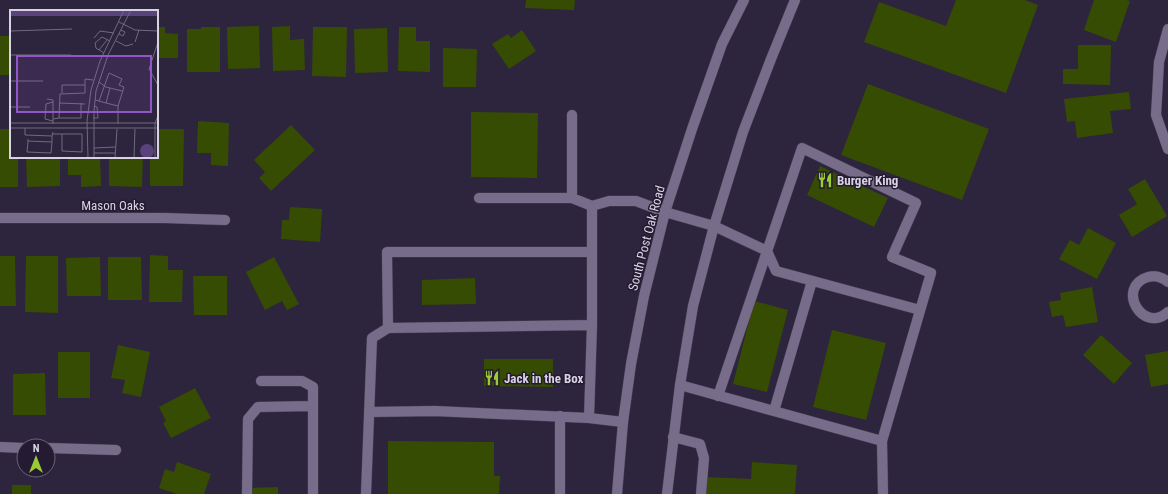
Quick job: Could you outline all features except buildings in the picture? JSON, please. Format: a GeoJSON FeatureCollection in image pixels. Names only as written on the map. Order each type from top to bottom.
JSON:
{"type":"FeatureCollection","features":[{"type":"Feature","properties":{"kind":"main road","name":"South Post Oak Road"},"geometry":{"type":"LineString","coordinates":[[617,494],[623,422],[631,364],[644,296],[666,212],[692,130],[722,44],[744,0]]}},
{"type":"Feature","properties":{"kind":"main road"},"geometry":{"type":"LineString","coordinates":[[668,494],[680,385],[693,306],[714,226],[743,132],[795,0]]}},
{"type":"Feature","properties":{"kind":"main road"},"geometry":{"type":"LineString","coordinates":[[1168,29],[1159,62],[1156,115],[1168,149]]}},
{"type":"Feature","properties":{"kind":"main road"},"geometry":{"type":"LineString","coordinates":[[572,115],[572,198]]}},
{"type":"Feature","properties":{"kind":"main road"},"geometry":{"type":"LineString","coordinates":[[718,396],[802,148],[916,203],[892,257],[931,274],[882,441],[882,494]]}},
{"type":"Feature","properties":{"kind":"main road"},"geometry":{"type":"LineString","coordinates":[[479,198],[572,198],[592,206],[609,201],[636,201],[666,212],[714,226],[768,251],[776,271],[920,310]]}},
{"type":"Feature","properties":{"kind":"main road"},"geometry":{"type":"LineString","coordinates":[[588,418],[592,325],[592,206]]}},
{"type":"Feature","properties":{"kind":"main road","name":"Mason Oaks"},"geometry":{"type":"LineString","coordinates":[[0,218],[165,218],[225,220]]}},
{"type":"Feature","properties":{"kind":"main road"},"geometry":{"type":"LineString","coordinates":[[388,328],[388,252],[592,252]]}},
{"type":"Feature","properties":{"kind":"main road"},"geometry":{"type":"LineString","coordinates":[[1168,282],[1158,277],[1151,276],[1145,278],[1139,282],[1135,288],[1133,302],[1140,313],[1146,316],[1154,318],[1160,317],[1168,312]]}},
{"type":"Feature","properties":{"kind":"main road"},"geometry":{"type":"LineString","coordinates":[[774,411],[812,281]]}},
{"type":"Feature","properties":{"kind":"main road"},"geometry":{"type":"LineString","coordinates":[[366,494],[372,338],[388,328],[592,325]]}},
{"type":"Feature","properties":{"kind":"main road"},"geometry":{"type":"LineString","coordinates":[[261,381],[302,381],[313,387],[313,494]]}},
{"type":"Feature","properties":{"kind":"main road"},"geometry":{"type":"LineString","coordinates":[[680,385],[882,441]]}},
{"type":"Feature","properties":{"kind":"main road"},"geometry":{"type":"LineString","coordinates":[[247,494],[248,419],[258,407],[313,406]]}},
{"type":"Feature","properties":{"kind":"main road"},"geometry":{"type":"LineString","coordinates":[[369,412],[435,411],[560,416],[623,422]]}},
{"type":"Feature","properties":{"kind":"main road"},"geometry":{"type":"LineString","coordinates":[[560,416],[560,494]]}},
{"type":"Feature","properties":{"kind":"main road"},"geometry":{"type":"LineString","coordinates":[[674,437],[700,444],[704,458],[701,494]]}},
{"type":"Feature","properties":{"kind":"main road"},"geometry":{"type":"LineString","coordinates":[[0,447],[16,448]]}},
{"type":"Feature","properties":{"kind":"main road"},"geometry":{"type":"LineString","coordinates":[[56,448],[116,450]]}},
{"type":"Feature","properties":{"kind":"place","name":"Burger King"},"geometry":{"type":"Point","coordinates":[825,180]}},
{"type":"Feature","properties":{"kind":"place","name":"Jack in the Box"},"geometry":{"type":"Point","coordinates":[492,378]}}]}
